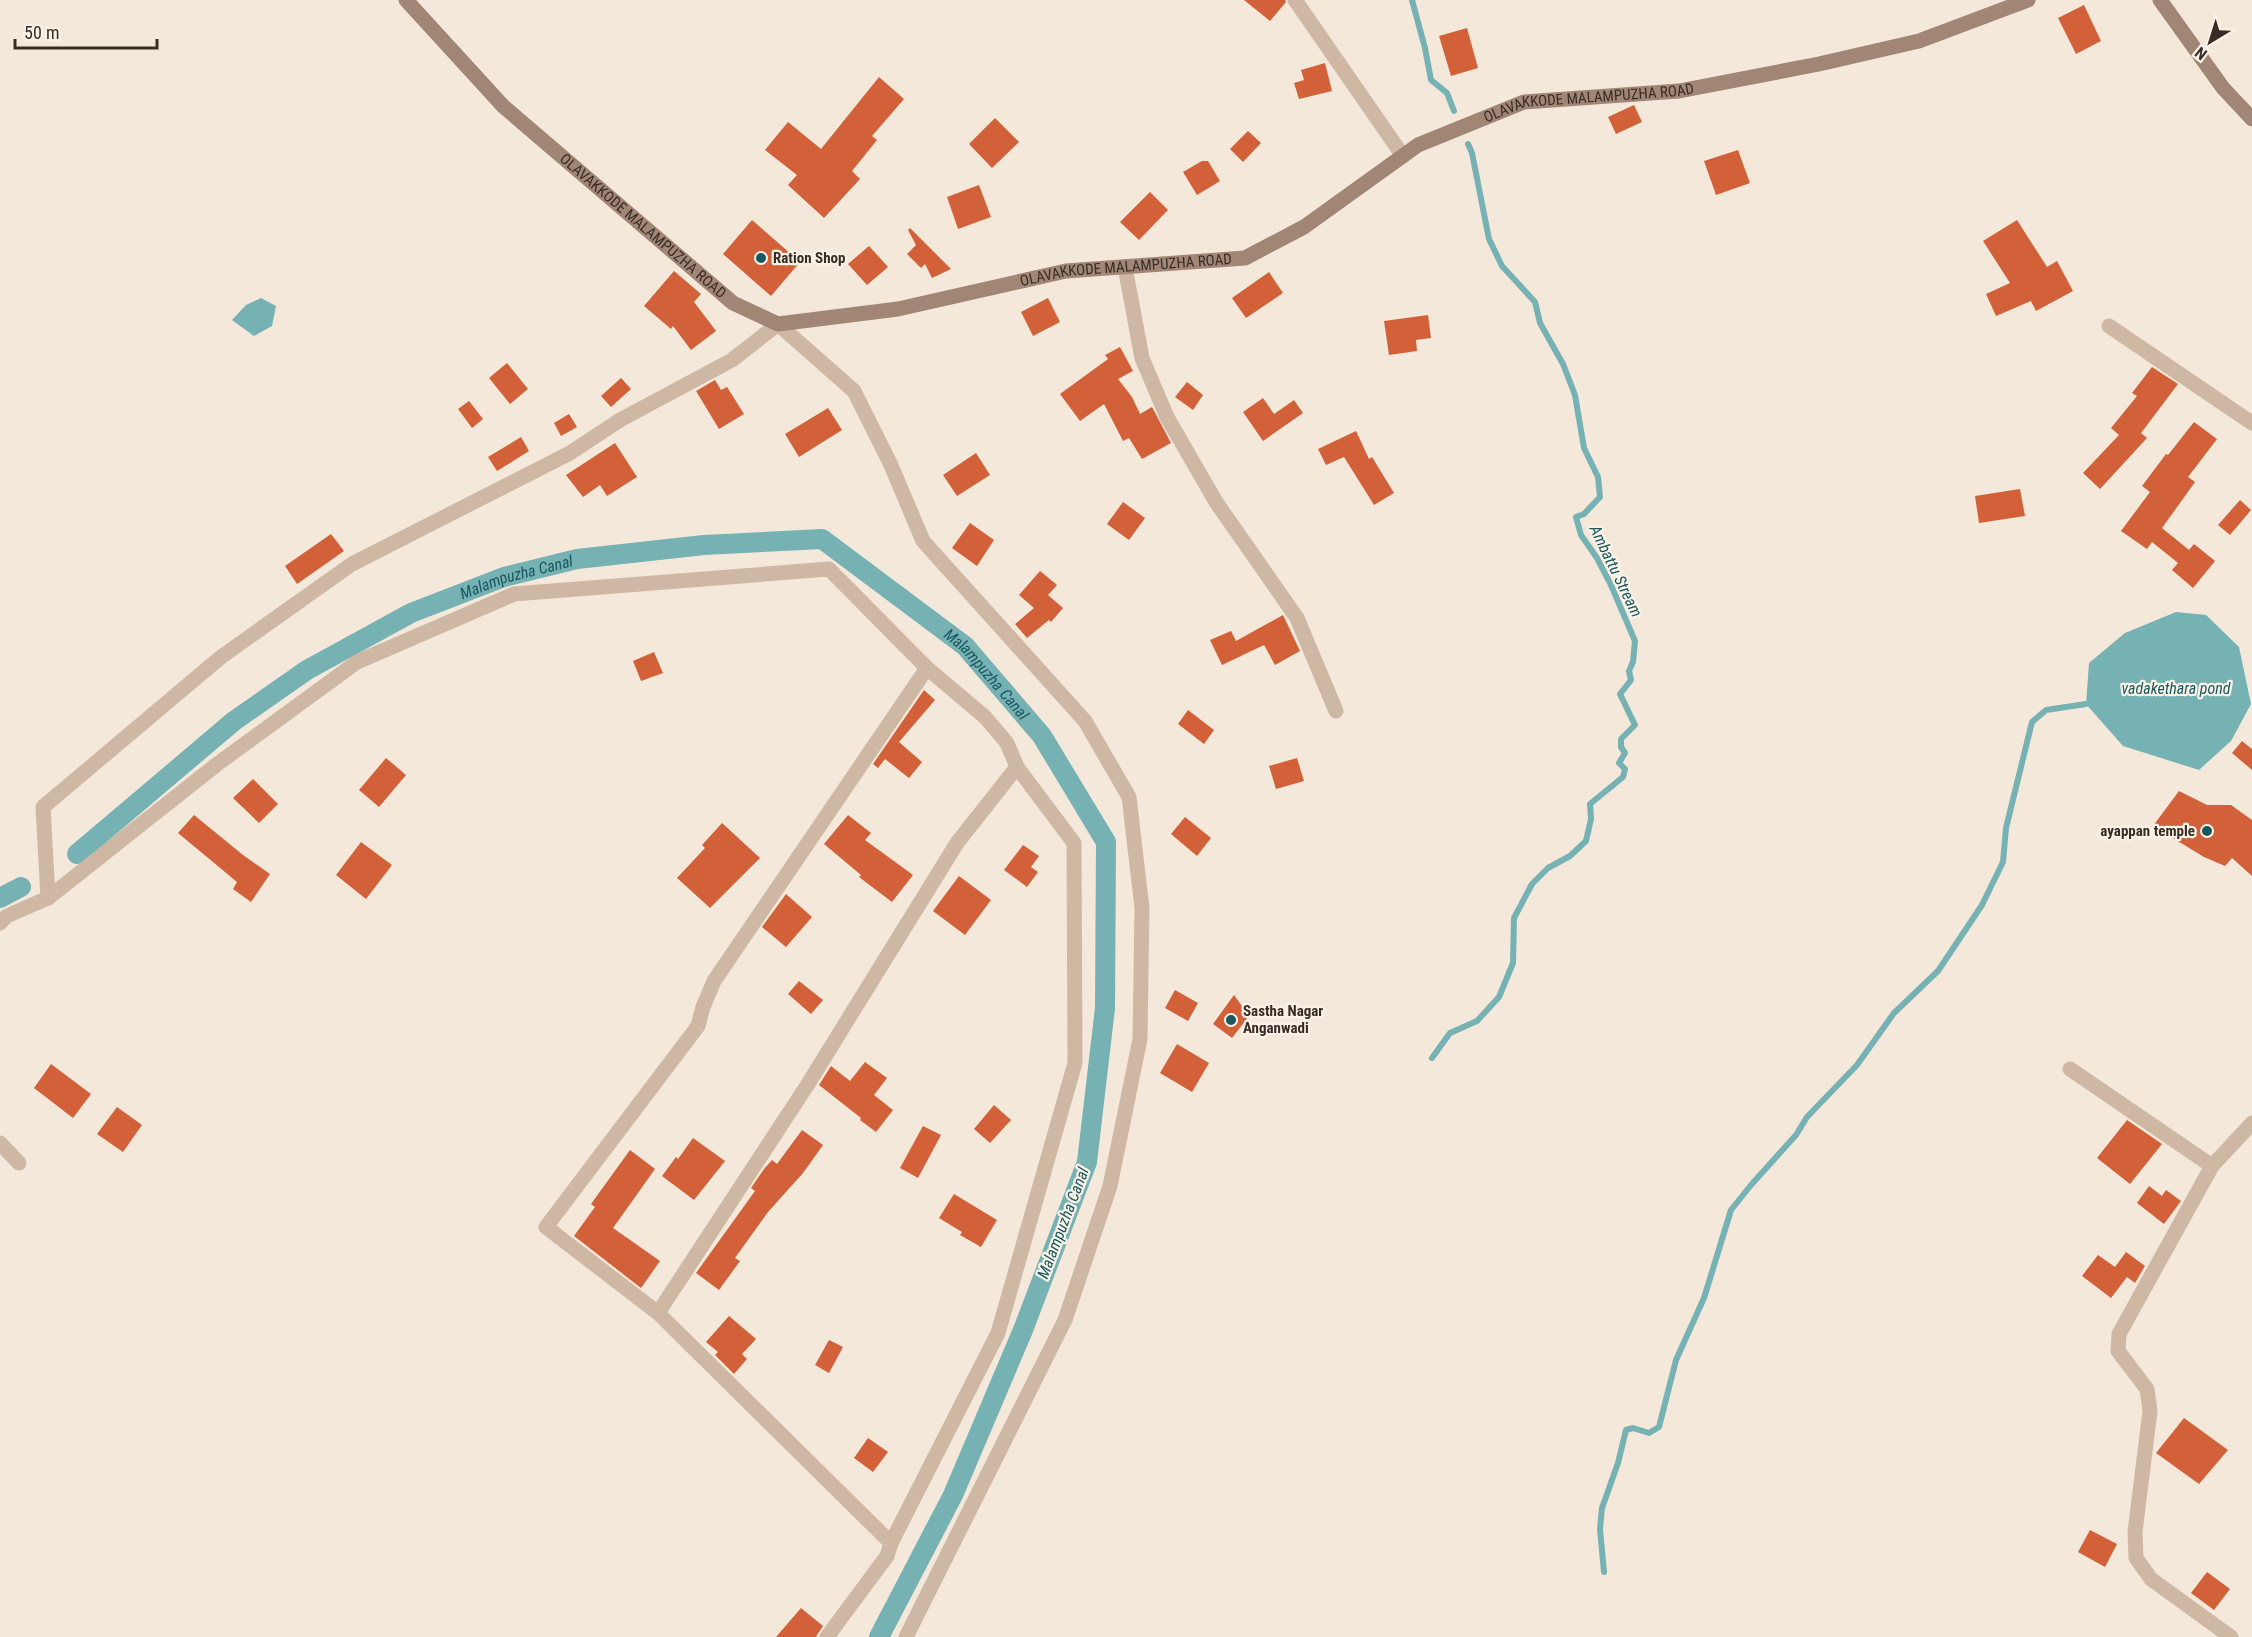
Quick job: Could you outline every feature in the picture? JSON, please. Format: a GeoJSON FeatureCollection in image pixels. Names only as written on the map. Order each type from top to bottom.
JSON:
{"type":"FeatureCollection","features":[{"type":"Feature","properties":{"kind":"main road","name":"OLAVAKKODE MALAMPUZHA ROAD"},"geometry":{"type":"LineString","coordinates":[[406,0],[503,106],[733,303],[778,324],[898,309],[1066,271],[1245,258],[1304,227],[1419,145],[1524,102],[1679,91],[1819,64],[1919,41],[2028,0]]}},
{"type":"Feature","properties":{"kind":"main road"},"geometry":{"type":"LineString","coordinates":[[2160,0],[2223,88],[2252,119]]}},
{"type":"Feature","properties":{"kind":"street"},"geometry":{"type":"LineString","coordinates":[[1295,0],[1403,156]]}},
{"type":"Feature","properties":{"kind":"street"},"geometry":{"type":"LineString","coordinates":[[1125,267],[1142,358],[1167,417],[1216,502],[1297,618],[1336,711]]}},
{"type":"Feature","properties":{"kind":"street"},"geometry":{"type":"LineString","coordinates":[[48,898],[43,807],[221,657],[352,564],[570,453],[620,420],[732,360],[778,324],[854,391],[891,463],[923,541],[1085,721],[1129,797],[1142,908],[1140,1039],[1110,1186],[1065,1320],[906,1637]]}},
{"type":"Feature","properties":{"kind":"street"},"geometry":{"type":"LineString","coordinates":[[2109,326],[2252,423]]}},
{"type":"Feature","properties":{"kind":"street"},"geometry":{"type":"LineString","coordinates":[[0,923],[7,916],[48,898],[216,765],[357,663],[514,594],[830,569],[927,668],[985,717],[1007,743],[1017,767],[1074,843],[1075,1063],[998,1333],[891,1543],[887,1556],[827,1637]]}},
{"type":"Feature","properties":{"kind":"street"},"geometry":{"type":"LineString","coordinates":[[891,1543],[658,1313],[546,1227],[698,1026],[714,981],[927,668]]}},
{"type":"Feature","properties":{"kind":"street"},"geometry":{"type":"LineString","coordinates":[[658,1313],[808,1084],[957,843],[1017,767]]}},
{"type":"Feature","properties":{"kind":"street"},"geometry":{"type":"LineString","coordinates":[[2070,1069],[2212,1166]]}},
{"type":"Feature","properties":{"kind":"street"},"geometry":{"type":"LineString","coordinates":[[2231,1637],[2151,1579],[2136,1558],[2135,1532],[2150,1411],[2147,1389],[2118,1351],[2119,1334],[2212,1166],[2252,1123]]}},
{"type":"Feature","properties":{"kind":"street"},"geometry":{"type":"LineString","coordinates":[[0,1143],[19,1163]]}},
{"type":"Feature","properties":{"kind":"water"},"geometry":{"type":"Polygon","coordinates":[[[261,298],[276,306],[272,326],[254,336],[232,320],[246,305],[261,298]]]}},
{"type":"Feature","properties":{"kind":"water","name":"vadakethara pond"},"geometry":{"type":"Polygon","coordinates":[[[2176,612],[2206,615],[2239,647],[2251,704],[2231,741],[2199,770],[2123,746],[2086,704],[2089,663],[2125,633],[2176,612]]]}},
{"type":"Feature","properties":{"kind":"building"},"geometry":{"type":"Polygon","coordinates":[[[1244,0],[1285,0],[1286,2],[1270,21],[1244,0]]]}},
{"type":"Feature","properties":{"kind":"building"},"geometry":{"type":"Polygon","coordinates":[[[2084,5],[2101,41],[2076,54],[2058,18],[2084,5]]]}},
{"type":"Feature","properties":{"kind":"building"},"geometry":{"type":"Polygon","coordinates":[[[1467,28],[1478,68],[1451,76],[1439,36],[1467,28]]]}},
{"type":"Feature","properties":{"kind":"building"},"geometry":{"type":"Polygon","coordinates":[[[1325,63],[1332,91],[1299,99],[1294,83],[1304,80],[1301,70],[1325,63]]]}},
{"type":"Feature","properties":{"kind":"building"},"geometry":{"type":"Polygon","coordinates":[[[879,77],[904,99],[872,136],[877,140],[852,171],[860,179],[824,218],[788,185],[797,175],[765,150],[788,122],[821,149],[879,77]]]}},
{"type":"Feature","properties":{"kind":"building"},"geometry":{"type":"Polygon","coordinates":[[[1634,105],[1642,122],[1616,134],[1608,117],[1634,105]]]}},
{"type":"Feature","properties":{"kind":"building"},"geometry":{"type":"Polygon","coordinates":[[[995,118],[1019,142],[992,168],[969,144],[995,118]]]}},
{"type":"Feature","properties":{"kind":"building"},"geometry":{"type":"Polygon","coordinates":[[[1248,131],[1261,143],[1243,162],[1230,149],[1248,131]]]}},
{"type":"Feature","properties":{"kind":"building"},"geometry":{"type":"Polygon","coordinates":[[[1738,150],[1750,183],[1716,195],[1704,161],[1738,150]]]}},
{"type":"Feature","properties":{"kind":"building"},"geometry":{"type":"Polygon","coordinates":[[[1202,161],[1208,161],[1220,181],[1197,195],[1183,172],[1202,161]]]}},
{"type":"Feature","properties":{"kind":"building"},"geometry":{"type":"Polygon","coordinates":[[[979,185],[991,217],[958,229],[947,197],[979,185]]]}},
{"type":"Feature","properties":{"kind":"building"},"geometry":{"type":"Polygon","coordinates":[[[1150,192],[1168,210],[1139,240],[1120,222],[1150,192]]]}},
{"type":"Feature","properties":{"kind":"building","name":"Ration Shop"},"geometry":{"type":"Polygon","coordinates":[[[752,220],[800,262],[771,296],[723,254],[752,220]]]}},
{"type":"Feature","properties":{"kind":"building"},"geometry":{"type":"Polygon","coordinates":[[[2017,220],[2047,267],[2057,261],[2073,291],[2036,311],[2031,301],[1996,316],[1986,294],[2010,283],[1983,241],[2017,220]]]}},
{"type":"Feature","properties":{"kind":"building"},"geometry":{"type":"Polygon","coordinates":[[[910,228],[951,269],[932,278],[925,264],[921,268],[907,254],[916,245],[908,230],[910,228]]]}},
{"type":"Feature","properties":{"kind":"building"},"geometry":{"type":"Polygon","coordinates":[[[869,246],[888,267],[867,285],[848,264],[869,246]]]}},
{"type":"Feature","properties":{"kind":"building"},"geometry":{"type":"Polygon","coordinates":[[[674,271],[701,294],[694,302],[716,331],[691,350],[673,326],[671,329],[644,306],[674,271]]]}},
{"type":"Feature","properties":{"kind":"building"},"geometry":{"type":"Polygon","coordinates":[[[1269,272],[1283,293],[1246,318],[1232,298],[1269,272]]]}},
{"type":"Feature","properties":{"kind":"building"},"geometry":{"type":"Polygon","coordinates":[[[1048,298],[1060,322],[1033,336],[1021,312],[1048,298]]]}},
{"type":"Feature","properties":{"kind":"building"},"geometry":{"type":"Polygon","coordinates":[[[1428,315],[1431,338],[1416,340],[1417,351],[1389,355],[1384,321],[1428,315]]]}},
{"type":"Feature","properties":{"kind":"building"},"geometry":{"type":"Polygon","coordinates":[[[1120,347],[1133,371],[1118,379],[1132,397],[1140,414],[1152,407],[1171,443],[1142,459],[1129,438],[1123,441],[1104,404],[1080,421],[1060,394],[1108,359],[1105,355],[1120,347]]]}},
{"type":"Feature","properties":{"kind":"building"},"geometry":{"type":"Polygon","coordinates":[[[507,363],[528,389],[510,404],[489,378],[507,363]]]}},
{"type":"Feature","properties":{"kind":"building"},"geometry":{"type":"Polygon","coordinates":[[[2152,367],[2178,384],[2141,433],[2147,438],[2100,489],[2083,473],[2119,435],[2111,428],[2137,396],[2132,393],[2152,367]]]}},
{"type":"Feature","properties":{"kind":"building"},"geometry":{"type":"Polygon","coordinates":[[[621,378],[631,389],[611,407],[601,396],[621,378]]]}},
{"type":"Feature","properties":{"kind":"building"},"geometry":{"type":"Polygon","coordinates":[[[715,380],[721,390],[727,387],[744,414],[719,429],[696,391],[715,380]]]}},
{"type":"Feature","properties":{"kind":"building"},"geometry":{"type":"Polygon","coordinates":[[[1187,382],[1203,395],[1193,410],[1175,397],[1187,382]]]}},
{"type":"Feature","properties":{"kind":"building"},"geometry":{"type":"Polygon","coordinates":[[[1263,398],[1274,414],[1294,400],[1303,413],[1263,441],[1243,412],[1263,398]]]}},
{"type":"Feature","properties":{"kind":"building"},"geometry":{"type":"Polygon","coordinates":[[[469,401],[483,419],[472,428],[458,409],[469,401]]]}},
{"type":"Feature","properties":{"kind":"building"},"geometry":{"type":"Polygon","coordinates":[[[828,408],[842,430],[799,457],[785,434],[828,408]]]}},
{"type":"Feature","properties":{"kind":"building"},"geometry":{"type":"Polygon","coordinates":[[[569,414],[577,427],[561,436],[554,423],[569,414]]]}},
{"type":"Feature","properties":{"kind":"building"},"geometry":{"type":"Polygon","coordinates":[[[2194,422],[2217,439],[2188,477],[2195,482],[2162,528],[2189,550],[2194,544],[2215,561],[2193,588],[2172,570],[2178,563],[2152,542],[2147,549],[2121,531],[2150,492],[2142,486],[2194,422]]]}},
{"type":"Feature","properties":{"kind":"building"},"geometry":{"type":"Polygon","coordinates":[[[1356,431],[1369,459],[1372,457],[1394,493],[1374,505],[1344,457],[1326,465],[1318,449],[1356,431]]]}},
{"type":"Feature","properties":{"kind":"building"},"geometry":{"type":"Polygon","coordinates":[[[521,437],[529,451],[497,471],[488,457],[521,437]]]}},
{"type":"Feature","properties":{"kind":"building"},"geometry":{"type":"Polygon","coordinates":[[[615,443],[637,477],[607,496],[600,485],[583,497],[566,475],[615,443]]]}},
{"type":"Feature","properties":{"kind":"building"},"geometry":{"type":"Polygon","coordinates":[[[976,453],[990,475],[957,496],[943,475],[976,453]]]}},
{"type":"Feature","properties":{"kind":"building"},"geometry":{"type":"Polygon","coordinates":[[[2020,489],[2025,516],[1979,523],[1975,496],[2020,489]]]}},
{"type":"Feature","properties":{"kind":"building"},"geometry":{"type":"Polygon","coordinates":[[[2240,500],[2251,510],[2230,535],[2218,525],[2240,500]]]}},
{"type":"Feature","properties":{"kind":"building"},"geometry":{"type":"Polygon","coordinates":[[[1123,502],[1145,518],[1129,540],[1107,524],[1123,502]]]}},
{"type":"Feature","properties":{"kind":"building"},"geometry":{"type":"Polygon","coordinates":[[[970,523],[994,540],[977,566],[952,548],[970,523]]]}},
{"type":"Feature","properties":{"kind":"building"},"geometry":{"type":"Polygon","coordinates":[[[331,534],[344,551],[297,584],[285,566],[331,534]]]}},
{"type":"Feature","properties":{"kind":"building"},"geometry":{"type":"Polygon","coordinates":[[[1040,571],[1057,585],[1048,595],[1063,608],[1051,622],[1049,620],[1027,638],[1015,624],[1034,608],[1019,595],[1040,571]]]}},
{"type":"Feature","properties":{"kind":"building"},"geometry":{"type":"Polygon","coordinates":[[[1283,615],[1300,651],[1275,665],[1264,645],[1222,665],[1210,640],[1231,631],[1236,641],[1283,615]]]}},
{"type":"Feature","properties":{"kind":"building"},"geometry":{"type":"Polygon","coordinates":[[[654,652],[663,673],[641,681],[633,661],[654,652]]]}},
{"type":"Feature","properties":{"kind":"building"},"geometry":{"type":"Polygon","coordinates":[[[924,690],[935,700],[899,742],[922,762],[909,778],[885,759],[878,768],[873,764],[924,690]]]}},
{"type":"Feature","properties":{"kind":"building"},"geometry":{"type":"Polygon","coordinates":[[[1188,710],[1214,730],[1204,744],[1178,724],[1188,710]]]}},
{"type":"Feature","properties":{"kind":"building"},"geometry":{"type":"Polygon","coordinates":[[[2242,741],[2252,749],[2252,770],[2232,753],[2242,741]]]}},
{"type":"Feature","properties":{"kind":"building"},"geometry":{"type":"Polygon","coordinates":[[[386,758],[406,775],[379,807],[359,790],[386,758]]]}},
{"type":"Feature","properties":{"kind":"building"},"geometry":{"type":"Polygon","coordinates":[[[1297,758],[1304,781],[1276,789],[1269,766],[1297,758]]]}},
{"type":"Feature","properties":{"kind":"building"},"geometry":{"type":"Polygon","coordinates":[[[253,779],[278,804],[259,823],[233,798],[253,779]]]}},
{"type":"Feature","properties":{"kind":"building","name":"ayappan temple"},"geometry":{"type":"Polygon","coordinates":[[[2179,791],[2207,805],[2231,805],[2252,820],[2252,876],[2232,858],[2225,866],[2204,857],[2153,826],[2179,791]]]}},
{"type":"Feature","properties":{"kind":"building"},"geometry":{"type":"Polygon","coordinates":[[[194,815],[270,874],[251,902],[233,889],[237,882],[178,833],[194,815]]]}},
{"type":"Feature","properties":{"kind":"building"},"geometry":{"type":"Polygon","coordinates":[[[848,815],[871,833],[865,840],[913,875],[892,902],[859,877],[861,875],[824,844],[848,815]]]}},
{"type":"Feature","properties":{"kind":"building"},"geometry":{"type":"Polygon","coordinates":[[[1185,817],[1211,838],[1197,856],[1171,834],[1185,817]]]}},
{"type":"Feature","properties":{"kind":"building"},"geometry":{"type":"Polygon","coordinates":[[[722,823],[760,858],[710,908],[677,878],[705,848],[702,845],[722,823]]]}},
{"type":"Feature","properties":{"kind":"building"},"geometry":{"type":"Polygon","coordinates":[[[361,842],[392,865],[366,899],[336,875],[361,842]]]}},
{"type":"Feature","properties":{"kind":"building"},"geometry":{"type":"Polygon","coordinates":[[[1023,845],[1039,856],[1031,867],[1038,872],[1027,887],[1004,870],[1023,845]]]}},
{"type":"Feature","properties":{"kind":"building"},"geometry":{"type":"Polygon","coordinates":[[[959,876],[991,900],[965,935],[933,911],[959,876]]]}},
{"type":"Feature","properties":{"kind":"building"},"geometry":{"type":"Polygon","coordinates":[[[786,894],[812,917],[786,947],[762,927],[786,894]]]}},
{"type":"Feature","properties":{"kind":"building"},"geometry":{"type":"Polygon","coordinates":[[[799,981],[823,1000],[811,1014],[788,994],[799,981]]]}},
{"type":"Feature","properties":{"kind":"building"},"geometry":{"type":"Polygon","coordinates":[[[1175,990],[1198,1003],[1188,1021],[1165,1008],[1175,990]]]}},
{"type":"Feature","properties":{"kind":"building","name":"Sastha Nagar Anganwadi"},"geometry":{"type":"Polygon","coordinates":[[[1234,995],[1249,1016],[1232,1038],[1213,1024],[1234,995]]]}},
{"type":"Feature","properties":{"kind":"building"},"geometry":{"type":"Polygon","coordinates":[[[1177,1044],[1209,1063],[1192,1092],[1160,1073],[1177,1044]]]}},
{"type":"Feature","properties":{"kind":"building"},"geometry":{"type":"Polygon","coordinates":[[[865,1062],[887,1078],[874,1095],[893,1110],[876,1132],[819,1085],[831,1066],[850,1081],[865,1062]]]}},
{"type":"Feature","properties":{"kind":"building"},"geometry":{"type":"Polygon","coordinates":[[[51,1064],[91,1094],[73,1118],[34,1088],[51,1064]]]}},
{"type":"Feature","properties":{"kind":"building"},"geometry":{"type":"Polygon","coordinates":[[[994,1105],[1011,1120],[990,1143],[974,1129],[994,1105]]]}},
{"type":"Feature","properties":{"kind":"building"},"geometry":{"type":"Polygon","coordinates":[[[117,1107],[142,1125],[123,1152],[97,1134],[117,1107]]]}},
{"type":"Feature","properties":{"kind":"building"},"geometry":{"type":"Polygon","coordinates":[[[2127,1120],[2162,1144],[2130,1184],[2097,1158],[2127,1120]]]}},
{"type":"Feature","properties":{"kind":"building"},"geometry":{"type":"Polygon","coordinates":[[[923,1126],[941,1135],[918,1178],[900,1168],[923,1126]]]}},
{"type":"Feature","properties":{"kind":"building"},"geometry":{"type":"Polygon","coordinates":[[[802,1130],[823,1145],[803,1173],[768,1212],[735,1258],[740,1261],[719,1290],[696,1273],[755,1191],[751,1188],[764,1169],[772,1160],[777,1164],[802,1130]]]}},
{"type":"Feature","properties":{"kind":"building"},"geometry":{"type":"Polygon","coordinates":[[[693,1138],[725,1161],[694,1200],[662,1176],[693,1138]]]}},
{"type":"Feature","properties":{"kind":"building"},"geometry":{"type":"Polygon","coordinates":[[[630,1150],[655,1169],[613,1228],[660,1261],[641,1288],[574,1236],[595,1207],[591,1204],[630,1150]]]}},
{"type":"Feature","properties":{"kind":"building"},"geometry":{"type":"Polygon","coordinates":[[[2149,1186],[2162,1196],[2166,1190],[2181,1201],[2164,1224],[2137,1203],[2149,1186]]]}},
{"type":"Feature","properties":{"kind":"building"},"geometry":{"type":"Polygon","coordinates":[[[954,1194],[997,1220],[981,1247],[960,1235],[962,1232],[939,1218],[954,1194]]]}},
{"type":"Feature","properties":{"kind":"building"},"geometry":{"type":"Polygon","coordinates":[[[2126,1252],[2145,1266],[2135,1283],[2127,1277],[2111,1298],[2082,1276],[2098,1255],[2115,1267],[2126,1252]]]}},
{"type":"Feature","properties":{"kind":"building"},"geometry":{"type":"Polygon","coordinates":[[[729,1316],[756,1339],[742,1354],[747,1359],[734,1374],[715,1355],[718,1352],[706,1342],[729,1316]]]}},
{"type":"Feature","properties":{"kind":"building"},"geometry":{"type":"Polygon","coordinates":[[[829,1340],[843,1347],[829,1373],[815,1365],[829,1340]]]}},
{"type":"Feature","properties":{"kind":"building"},"geometry":{"type":"Polygon","coordinates":[[[2184,1418],[2228,1450],[2199,1484],[2156,1453],[2184,1418]]]}},
{"type":"Feature","properties":{"kind":"building"},"geometry":{"type":"Polygon","coordinates":[[[868,1438],[888,1452],[873,1472],[854,1458],[868,1438]]]}},
{"type":"Feature","properties":{"kind":"building"},"geometry":{"type":"Polygon","coordinates":[[[2090,1530],[2117,1544],[2105,1567],[2078,1552],[2090,1530]]]}},
{"type":"Feature","properties":{"kind":"building"},"geometry":{"type":"Polygon","coordinates":[[[2207,1572],[2230,1589],[2214,1610],[2191,1593],[2207,1572]]]}},
{"type":"Feature","properties":{"kind":"building"},"geometry":{"type":"Polygon","coordinates":[[[801,1608],[823,1626],[816,1637],[776,1637],[801,1608]]]}},
{"type":"Feature","properties":{"kind":"waterway","name":"Ambattu Stream"},"geometry":{"type":"LineString","coordinates":[[1412,0],[1431,80],[1447,93],[1454,111]]}},
{"type":"Feature","properties":{"kind":"waterway","name":"Ambattu Stream"},"geometry":{"type":"LineString","coordinates":[[1432,1058],[1450,1033],[1477,1021],[1499,997],[1513,963],[1514,918],[1532,884],[1548,868],[1570,856],[1586,841],[1591,819],[1590,804],[1623,777],[1625,769],[1619,763],[1625,753],[1621,747],[1621,739],[1635,725],[1620,694],[1631,680],[1629,671],[1633,662],[1635,641],[1611,585],[1597,558],[1581,535],[1576,517],[1584,514],[1600,497],[1598,477],[1584,448],[1575,395],[1563,364],[1540,323],[1535,302],[1502,266],[1489,239],[1472,153],[1468,144]]}},
{"type":"Feature","properties":{"kind":"waterway","name":"Malampuzha Canal"},"geometry":{"type":"LineString","coordinates":[[77,854],[234,721],[307,670],[411,613],[504,577],[577,559],[704,545],[822,539],[965,646],[1042,736],[1106,842],[1105,1008],[1087,1162],[1023,1330],[953,1495],[879,1637]]}},
{"type":"Feature","properties":{"kind":"waterway"},"geometry":{"type":"LineString","coordinates":[[1604,1572],[1600,1529],[1602,1508],[1618,1463],[1626,1430],[1633,1428],[1649,1433],[1659,1427],[1676,1360],[1704,1298],[1731,1210],[1796,1135],[1807,1117],[1857,1065],[1894,1013],[1938,971],[1982,905],[2003,862],[2006,828],[2032,722],[2046,710],[2086,704]]}},
{"type":"Feature","properties":{"kind":"waterway","name":"Malampuzha Canal"},"geometry":{"type":"LineString","coordinates":[[0,898],[21,887]]}},
{"type":"Feature","properties":{"kind":"place","name":"Ration Shop"},"geometry":{"type":"Point","coordinates":[761,258]}},
{"type":"Feature","properties":{"kind":"place","name":"ayappan temple"},"geometry":{"type":"Point","coordinates":[2207,831]}},
{"type":"Feature","properties":{"kind":"place","name":"Sastha Nagar Anganwadi"},"geometry":{"type":"Point","coordinates":[1231,1020]}}]}
